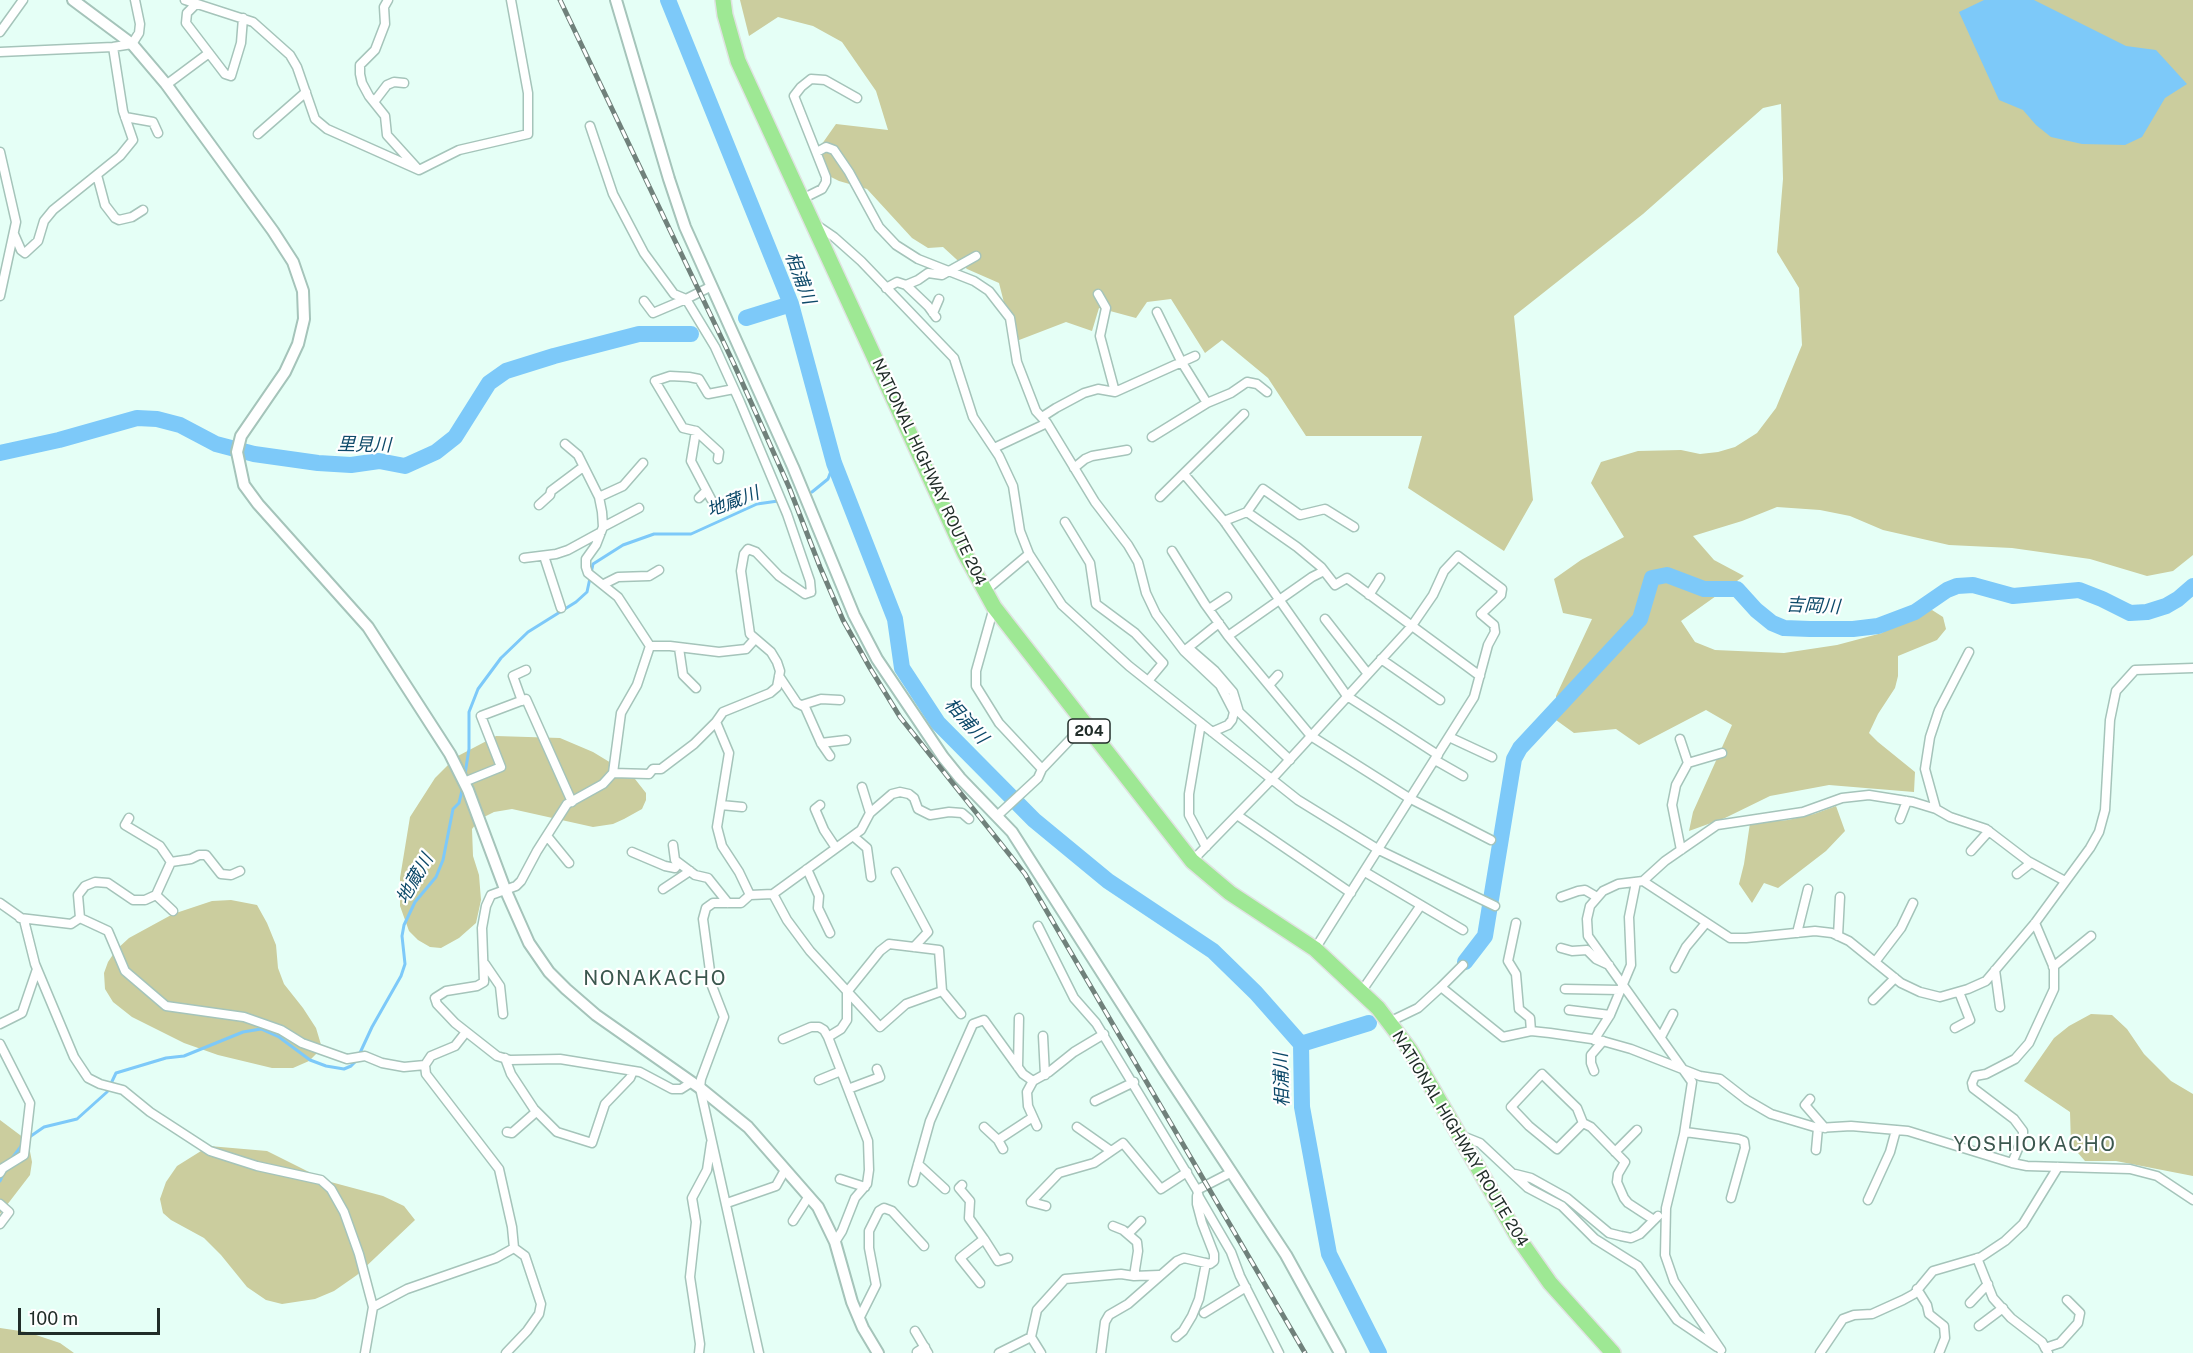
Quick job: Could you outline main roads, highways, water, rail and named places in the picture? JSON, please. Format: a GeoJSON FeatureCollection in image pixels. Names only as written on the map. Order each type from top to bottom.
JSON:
{"type":"FeatureCollection","features":[{"type":"Feature","properties":{"kind":"highway","name":"NATIONAL HIGHWAY ROUTE 204"},"geometry":{"type":"LineString","coordinates":[[723,0],[738,62],[965,554],[994,607],[1192,861],[1230,893],[1315,949],[1378,1008],[1410,1050],[1519,1239],[1550,1283],[1613,1353]]}},
{"type":"Feature","properties":{"kind":"water"},"geometry":{"type":"Polygon","coordinates":[[[1984,0],[2034,0],[2126,46],[2156,50],[2187,84],[2165,98],[2142,137],[2125,145],[2082,144],[2051,137],[2023,110],[1999,100],[1959,12],[1984,0]]]}},
{"type":"Feature","properties":{"kind":"waterway","name":"相浦川"},"geometry":{"type":"LineString","coordinates":[[668,0],[791,304],[834,463],[895,619],[902,668],[938,723],[1034,820],[1108,881],[1213,951],[1256,993],[1301,1044],[1302,1107],[1329,1254],[1379,1353]]}},
{"type":"Feature","properties":{"kind":"waterway","name":"里見川"},"geometry":{"type":"LineString","coordinates":[[746,318],[791,304]]}},
{"type":"Feature","properties":{"kind":"waterway","name":"里見川"},"geometry":{"type":"LineString","coordinates":[[0,453],[59,440],[137,418],[157,419],[180,425],[216,444],[254,454],[318,463],[351,465],[379,461],[405,466],[436,452],[455,437],[489,383],[506,371],[639,334],[691,334]]}},
{"type":"Feature","properties":{"kind":"waterway","name":"地蔵川"},"geometry":{"type":"LineString","coordinates":[[812,492],[828,479],[834,463]]}},
{"type":"Feature","properties":{"kind":"waterway","name":"地蔵川"},"geometry":{"type":"LineString","coordinates":[[465,774],[469,749],[469,712],[478,689],[501,658],[528,632],[576,602],[587,592],[593,564],[623,545],[654,534],[691,534],[757,504],[778,501]]}},
{"type":"Feature","properties":{"kind":"waterway","name":"吉岡川"},"geometry":{"type":"LineString","coordinates":[[1465,962],[1485,936],[1514,759],[1520,748],[1640,619],[1652,578],[1667,575],[1704,589],[1737,589],[1756,610],[1772,623],[1784,628],[1810,629],[1853,629],[1878,626],[1915,612],[1947,590],[1957,586],[1973,585],[2013,596],[2079,590],[2130,613],[2147,612],[2166,606],[2193,586]]}},
{"type":"Feature","properties":{"kind":"waterway","name":"地蔵川"},"geometry":{"type":"LineString","coordinates":[[359,1055],[401,976],[405,964],[402,936],[404,925],[415,902],[436,877],[443,860],[453,809],[459,803],[463,786]]}},
{"type":"Feature","properties":{"kind":"waterway","name":"吉岡川"},"geometry":{"type":"LineString","coordinates":[[1301,1044],[1369,1023]]}},
{"type":"Feature","properties":{"kind":"waterway","name":"地蔵川"},"geometry":{"type":"LineString","coordinates":[[28,1138],[44,1127],[77,1119],[107,1092],[116,1073],[166,1058],[184,1056],[243,1032],[261,1029],[279,1037],[310,1060],[326,1066],[344,1069],[356,1061]]}},
{"type":"Feature","properties":{"kind":"waterway","name":"地蔵川"},"geometry":{"type":"LineString","coordinates":[[10,1161],[22,1145]]}},
{"type":"Feature","properties":{"kind":"waterway","name":"地蔵川"},"geometry":{"type":"LineString","coordinates":[[0,1181],[4,1172]]}},
{"type":"Feature","properties":{"kind":"railway"},"geometry":{"type":"LineString","coordinates":[[560,0],[733,362],[789,487],[843,620],[900,717],[1025,874],[1305,1353]]}},
{"type":"Feature","properties":{"kind":"district","name":"NONAKACHO"},"geometry":{"type":"Point","coordinates":[655,979]}},
{"type":"Feature","properties":{"kind":"district","name":"YOSHIOKACHO"},"geometry":{"type":"Point","coordinates":[2035,1145]}}]}
